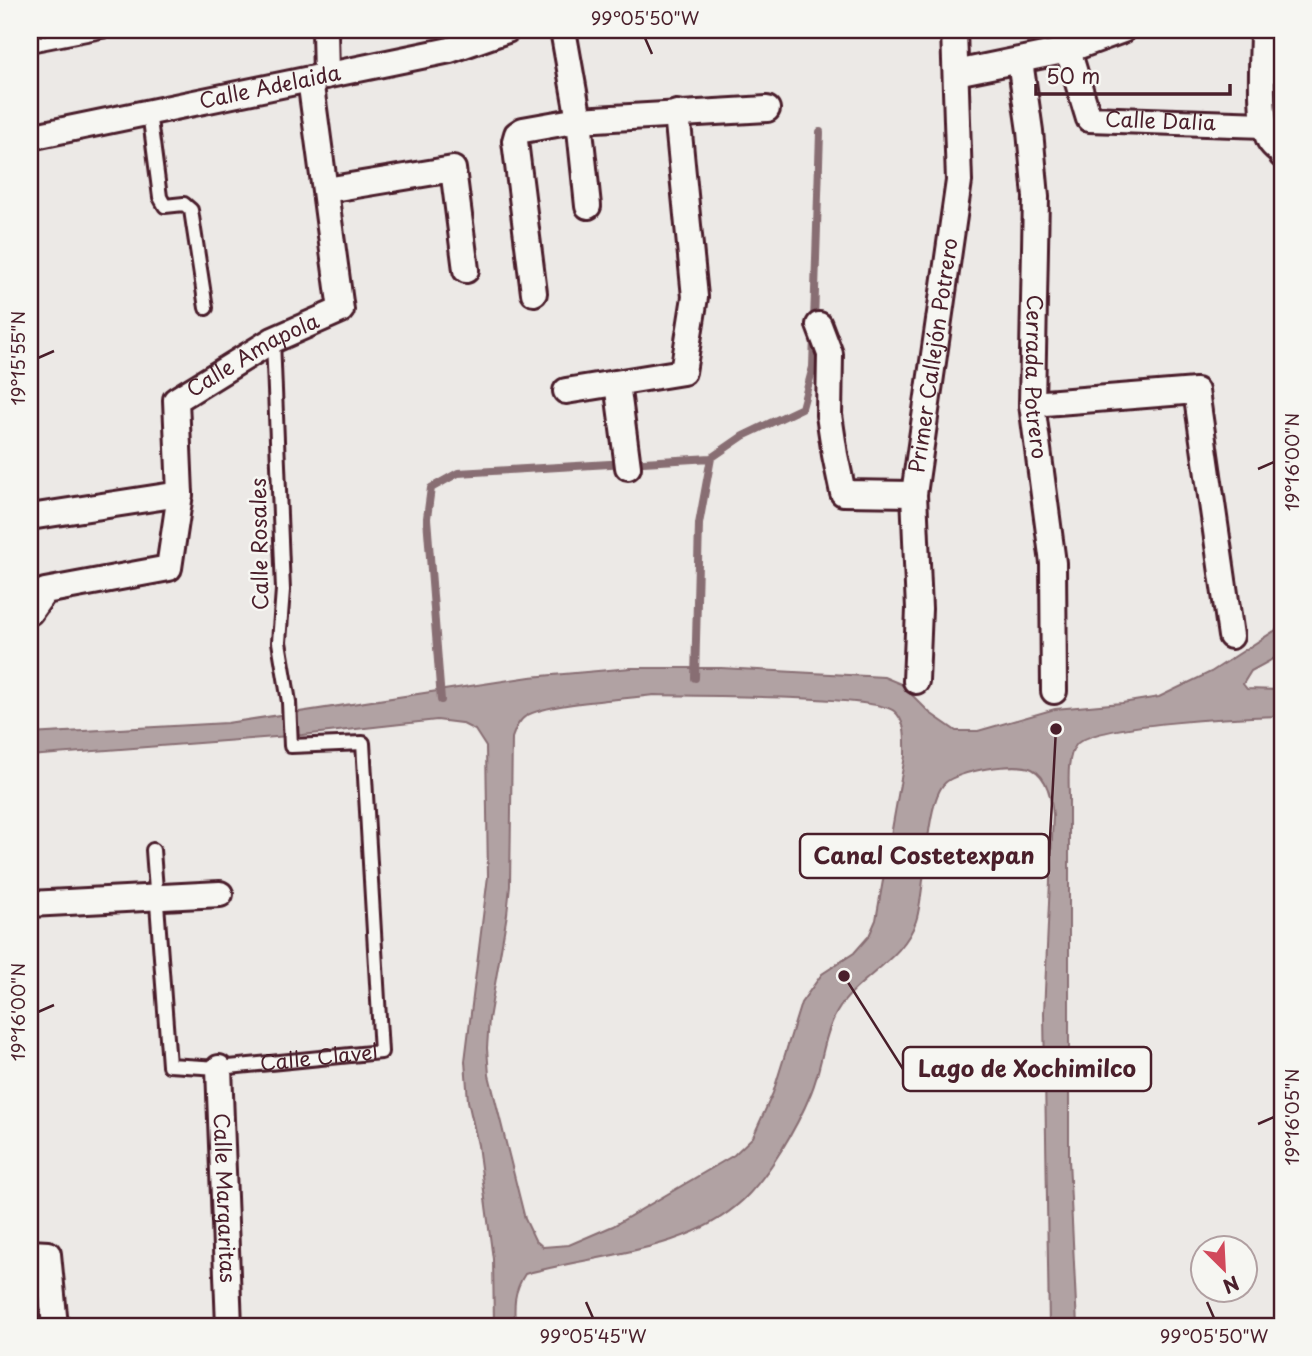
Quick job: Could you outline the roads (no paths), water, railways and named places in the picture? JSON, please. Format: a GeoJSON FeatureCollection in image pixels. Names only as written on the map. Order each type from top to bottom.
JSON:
{"type":"FeatureCollection","features":[{"type":"Feature","properties":{"kind":"street"},"geometry":{"type":"LineString","coordinates":[[325,30],[318,78],[326,190],[453,169],[466,270]]}},
{"type":"Feature","properties":{"kind":"street"},"geometry":{"type":"LineString","coordinates":[[563,30],[579,120],[588,206]]}},
{"type":"Feature","properties":{"kind":"street","name":"Primer Callejón Potrero"},"geometry":{"type":"LineString","coordinates":[[916,681],[919,608],[914,495],[959,181],[954,30]]}},
{"type":"Feature","properties":{"kind":"street"},"geometry":{"type":"LineString","coordinates":[[956,73],[1020,61],[1066,40],[1123,30]]}},
{"type":"Feature","properties":{"kind":"street"},"geometry":{"type":"LineString","coordinates":[[1263,30],[1264,125],[1270,142],[1282,155]]}},
{"type":"Feature","properties":{"kind":"street","name":"Calle Adelaida"},"geometry":{"type":"LineString","coordinates":[[30,137],[450,50],[495,32]]}},
{"type":"Feature","properties":{"kind":"street","name":"Calle Dalia"},"geometry":{"type":"LineString","coordinates":[[1066,40],[1089,120],[1264,125]]}},
{"type":"Feature","properties":{"kind":"street","name":"Cerrada Potrero"},"geometry":{"type":"LineString","coordinates":[[1020,61],[1036,197],[1032,404],[1053,563],[1054,691]]}},
{"type":"Feature","properties":{"kind":"street"},"geometry":{"type":"LineString","coordinates":[[534,293],[517,134],[523,130],[579,120],[767,109]]}},
{"type":"Feature","properties":{"kind":"street"},"geometry":{"type":"LineString","coordinates":[[566,390],[683,372],[695,297],[677,113]]}},
{"type":"Feature","properties":{"kind":"street","name":"Calle Amapola"},"geometry":{"type":"LineString","coordinates":[[180,495],[176,400],[273,340],[341,310],[326,190]]}},
{"type":"Feature","properties":{"kind":"street"},"geometry":{"type":"LineString","coordinates":[[819,325],[830,354],[829,415],[843,493],[914,495]]}},
{"type":"Feature","properties":{"kind":"street"},"geometry":{"type":"LineString","coordinates":[[617,383],[628,467]]}},
{"type":"Feature","properties":{"kind":"street"},"geometry":{"type":"LineString","coordinates":[[1032,404],[1196,391],[1231,636]]}},
{"type":"Feature","properties":{"kind":"street"},"geometry":{"type":"LineString","coordinates":[[30,517],[180,495],[169,568],[45,591],[30,612]]}},
{"type":"Feature","properties":{"kind":"street"},"geometry":{"type":"LineString","coordinates":[[30,904],[220,894]]}},
{"type":"Feature","properties":{"kind":"street","name":"Calle Margaritas"},"geometry":{"type":"LineString","coordinates":[[219,1068],[229,1326]]}},
{"type":"Feature","properties":{"kind":"street"},"geometry":{"type":"LineString","coordinates":[[30,1253],[48,1254],[55,1326]]}},
{"type":"Feature","properties":{"kind":"lane"},"geometry":{"type":"LineString","coordinates":[[30,45],[107,30]]}},
{"type":"Feature","properties":{"kind":"lane"},"geometry":{"type":"LineString","coordinates":[[149,112],[160,197],[165,205],[184,204],[191,210],[206,308]]}},
{"type":"Feature","properties":{"kind":"lane","name":"Calle Rosales"},"geometry":{"type":"LineString","coordinates":[[273,340],[283,590],[279,642],[289,702],[290,743]]}},
{"type":"Feature","properties":{"kind":"lane","name":"Calle Clavel"},"geometry":{"type":"LineString","coordinates":[[156,898],[169,1065],[219,1068],[381,1052],[363,743],[290,743]]}},
{"type":"Feature","properties":{"kind":"lane"},"geometry":{"type":"LineString","coordinates":[[153,850],[156,898]]}},
{"type":"Feature","properties":{"kind":"waterway"},"geometry":{"type":"LineString","coordinates":[[814,322],[820,132]]}},
{"type":"Feature","properties":{"kind":"waterway"},"geometry":{"type":"LineString","coordinates":[[695,678],[699,524],[711,458],[743,436],[802,408],[813,367],[814,335]]}},
{"type":"Feature","properties":{"kind":"waterway"},"geometry":{"type":"LineString","coordinates":[[441,700],[427,518],[431,488],[458,473],[711,458]]}},
{"type":"Feature","properties":{"kind":"place","name":"Canal Costetexpan"},"geometry":{"type":"Point","coordinates":[1056,729]}},
{"type":"Feature","properties":{"kind":"place","name":"Lago de Xochimilco"},"geometry":{"type":"Point","coordinates":[844,976]}}]}
